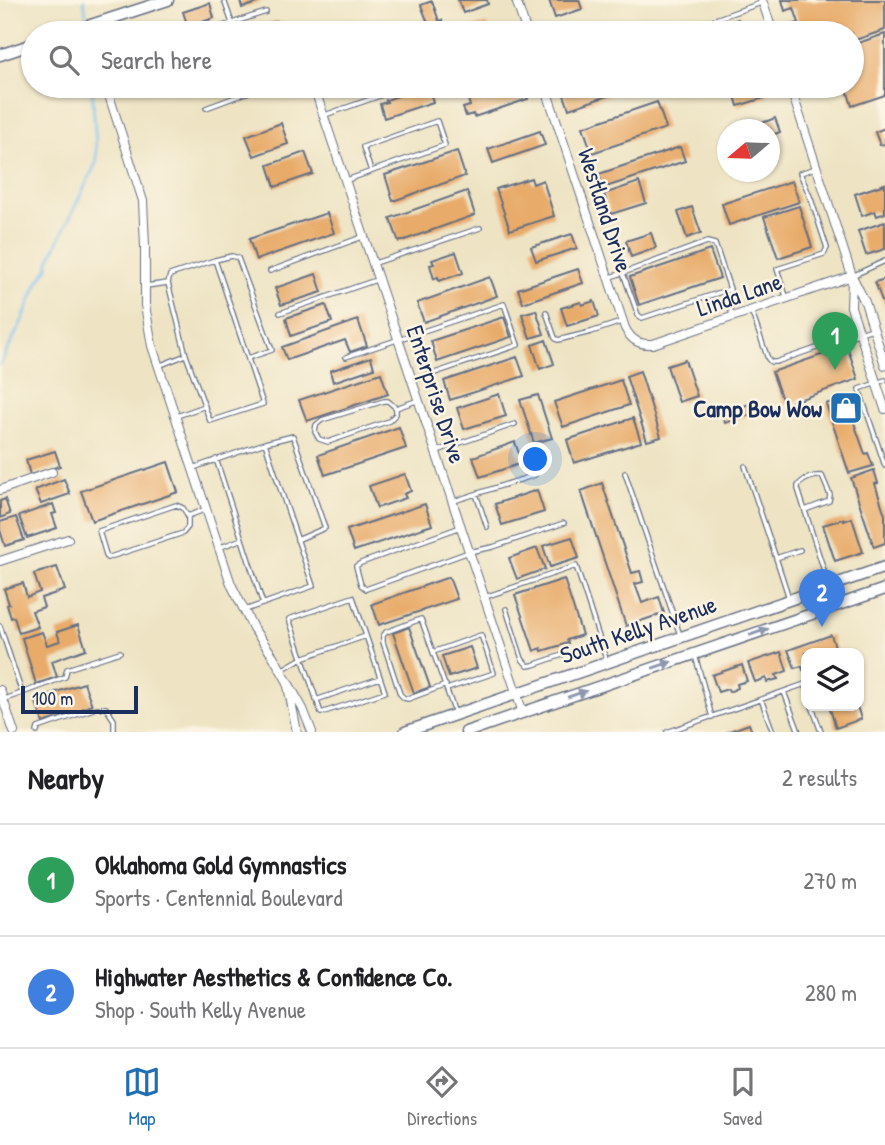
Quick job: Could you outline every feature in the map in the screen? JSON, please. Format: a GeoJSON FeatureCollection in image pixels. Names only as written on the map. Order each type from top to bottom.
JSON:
{"type":"FeatureCollection","features":[{"type":"Feature","properties":{"kind":"main road"},"geometry":{"type":"LineString","coordinates":[[112,21],[168,0]]}},
{"type":"Feature","properties":{"kind":"main road"},"geometry":{"type":"LineString","coordinates":[[0,55],[21,48]]}},
{"type":"Feature","properties":{"kind":"main road","name":"South Kelly Avenue"},"geometry":{"type":"LineString","coordinates":[[405,732],[885,567]]}},
{"type":"Feature","properties":{"kind":"main road","name":"South Kelly Avenue"},"geometry":{"type":"LineString","coordinates":[[473,731],[885,589]]}},
{"type":"Feature","properties":{"kind":"main road"},"geometry":{"type":"LineString","coordinates":[[681,637],[694,654]]}},
{"type":"Feature","properties":{"kind":"street"},"geometry":{"type":"LineString","coordinates":[[516,0],[523,21]]}},
{"type":"Feature","properties":{"kind":"street"},"geometry":{"type":"LineString","coordinates":[[762,1],[769,21]]}},
{"type":"Feature","properties":{"kind":"street"},"geometry":{"type":"LineString","coordinates":[[110,98],[143,201],[148,323],[152,346],[231,584],[253,628],[274,656],[303,709],[312,732]]}},
{"type":"Feature","properties":{"kind":"street","name":"Enterprise Drive"},"geometry":{"type":"LineString","coordinates":[[316,98],[523,713]]}},
{"type":"Feature","properties":{"kind":"street","name":"Westland Drive"},"geometry":{"type":"LineString","coordinates":[[549,98],[622,321],[628,334],[638,343]]}},
{"type":"Feature","properties":{"kind":"street"},"geometry":{"type":"LineString","coordinates":[[794,98],[852,276],[864,302],[885,365]]}},
{"type":"Feature","properties":{"kind":"street"},"geometry":{"type":"LineString","coordinates":[[852,276],[851,307],[881,382],[885,409]]}},
{"type":"Feature","properties":{"kind":"street","name":"Linda Lane"},"geometry":{"type":"LineString","coordinates":[[638,343],[653,344],[852,276]]}},
{"type":"Feature","properties":{"kind":"street"},"geometry":{"type":"LineString","coordinates":[[0,490],[52,472]]}},
{"type":"Feature","properties":{"kind":"street"},"geometry":{"type":"LineString","coordinates":[[0,561],[68,539]]}},
{"type":"Feature","properties":{"kind":"street"},"geometry":{"type":"LineString","coordinates":[[283,673],[297,732]]}},
{"type":"Feature","properties":{"kind":"street"},"geometry":{"type":"LineString","coordinates":[[1,697],[4,715],[15,732]]}},
{"type":"Feature","properties":{"kind":"lane"},"geometry":{"type":"LineString","coordinates":[[224,0],[231,21]]}},
{"type":"Feature","properties":{"kind":"lane"},"geometry":{"type":"LineString","coordinates":[[708,21],[762,1]]}},
{"type":"Feature","properties":{"kind":"lane"},"geometry":{"type":"LineString","coordinates":[[238,21],[266,12]]}},
{"type":"Feature","properties":{"kind":"lane"},"geometry":{"type":"LineString","coordinates":[[206,108],[233,98]]}},
{"type":"Feature","properties":{"kind":"lane"},"geometry":{"type":"LineString","coordinates":[[323,115],[373,98]]}},
{"type":"Feature","properties":{"kind":"lane"},"geometry":{"type":"LineString","coordinates":[[345,181],[445,145],[437,121],[363,147],[371,171]]}},
{"type":"Feature","properties":{"kind":"lane"},"geometry":{"type":"LineString","coordinates":[[787,298],[777,269],[826,252],[826,244],[800,173],[817,167]]}},
{"type":"Feature","properties":{"kind":"lane"},"geometry":{"type":"LineString","coordinates":[[373,263],[480,228]]}},
{"type":"Feature","properties":{"kind":"lane"},"geometry":{"type":"LineString","coordinates":[[270,271],[364,236]]}},
{"type":"Feature","properties":{"kind":"lane"},"geometry":{"type":"LineString","coordinates":[[608,278],[707,242],[715,244],[730,289],[733,317]]}},
{"type":"Feature","properties":{"kind":"lane"},"geometry":{"type":"LineString","coordinates":[[215,260],[263,404],[210,422],[186,355],[168,283],[170,275],[215,260],[232,256],[238,258],[272,350],[248,358]]}},
{"type":"Feature","properties":{"kind":"lane"},"geometry":{"type":"LineString","coordinates":[[852,276],[885,261]]}},
{"type":"Feature","properties":{"kind":"lane"},"geometry":{"type":"LineString","coordinates":[[623,272],[638,315],[642,317],[730,289]]}},
{"type":"Feature","properties":{"kind":"lane"},"geometry":{"type":"LineString","coordinates":[[280,313],[378,279]]}},
{"type":"Feature","properties":{"kind":"lane"},"geometry":{"type":"LineString","coordinates":[[146,286],[168,283]]}},
{"type":"Feature","properties":{"kind":"lane"},"geometry":{"type":"LineString","coordinates":[[346,358],[504,304],[517,345],[412,381]]}},
{"type":"Feature","properties":{"kind":"lane"},"geometry":{"type":"LineString","coordinates":[[751,311],[771,362],[873,329]]}},
{"type":"Feature","properties":{"kind":"lane"},"geometry":{"type":"LineString","coordinates":[[546,312],[558,340],[622,321]]}},
{"type":"Feature","properties":{"kind":"lane"},"geometry":{"type":"LineString","coordinates":[[159,366],[186,355]]}},
{"type":"Feature","properties":{"kind":"lane"},"geometry":{"type":"LineString","coordinates":[[881,382],[859,389],[885,466]]}},
{"type":"Feature","properties":{"kind":"lane"},"geometry":{"type":"LineString","coordinates":[[396,408],[418,400]]}},
{"type":"Feature","properties":{"kind":"lane"},"geometry":{"type":"LineString","coordinates":[[384,401],[396,408],[396,414],[389,421],[328,442],[319,439],[315,432],[322,420],[384,401]]}},
{"type":"Feature","properties":{"kind":"lane"},"geometry":{"type":"LineString","coordinates":[[175,416],[205,406]]}},
{"type":"Feature","properties":{"kind":"lane"},"geometry":{"type":"LineString","coordinates":[[435,452],[515,424]]}},
{"type":"Feature","properties":{"kind":"lane"},"geometry":{"type":"LineString","coordinates":[[192,468],[293,436],[325,528],[297,540]]}},
{"type":"Feature","properties":{"kind":"lane"},"geometry":{"type":"LineString","coordinates":[[243,611],[313,586],[265,443]]}},
{"type":"Feature","properties":{"kind":"lane"},"geometry":{"type":"LineString","coordinates":[[216,459],[263,604]]}},
{"type":"Feature","properties":{"kind":"lane"},"geometry":{"type":"LineString","coordinates":[[745,466],[790,600]]}},
{"type":"Feature","properties":{"kind":"lane"},"geometry":{"type":"LineString","coordinates":[[625,473],[681,637]]}},
{"type":"Feature","properties":{"kind":"lane"},"geometry":{"type":"LineString","coordinates":[[452,502],[535,475]]}},
{"type":"Feature","properties":{"kind":"lane"},"geometry":{"type":"LineString","coordinates":[[805,510],[829,500],[830,495],[822,476],[802,481],[798,486],[805,510],[830,586]]}},
{"type":"Feature","properties":{"kind":"lane"},"geometry":{"type":"LineString","coordinates":[[476,494],[487,527]]}},
{"type":"Feature","properties":{"kind":"lane"},"geometry":{"type":"LineString","coordinates":[[176,505],[183,508],[188,516],[188,527],[183,533],[107,558],[99,531],[176,505]]}},
{"type":"Feature","properties":{"kind":"lane"},"geometry":{"type":"LineString","coordinates":[[188,516],[206,510]]}},
{"type":"Feature","properties":{"kind":"lane"},"geometry":{"type":"LineString","coordinates":[[461,527],[361,562],[356,566],[361,585],[366,589],[469,552],[493,547],[564,523]]}},
{"type":"Feature","properties":{"kind":"lane"},"geometry":{"type":"LineString","coordinates":[[219,548],[242,539]]}},
{"type":"Feature","properties":{"kind":"lane"},"geometry":{"type":"LineString","coordinates":[[776,558],[800,550]]}},
{"type":"Feature","properties":{"kind":"lane"},"geometry":{"type":"LineString","coordinates":[[485,597],[576,566],[607,662]]}},
{"type":"Feature","properties":{"kind":"lane"},"geometry":{"type":"LineString","coordinates":[[353,597],[385,692],[321,713],[302,658],[289,619],[353,597]]}},
{"type":"Feature","properties":{"kind":"lane"},"geometry":{"type":"LineString","coordinates":[[506,609],[522,659],[530,666],[601,641]]}},
{"type":"Feature","properties":{"kind":"lane"},"geometry":{"type":"LineString","coordinates":[[433,652],[481,635],[494,673],[447,687],[408,699],[404,698],[400,694],[383,636],[421,618],[433,652],[447,687],[456,715]]}},
{"type":"Feature","properties":{"kind":"lane"},"geometry":{"type":"LineString","coordinates":[[0,626],[22,693]]}},
{"type":"Feature","properties":{"kind":"lane"},"geometry":{"type":"LineString","coordinates":[[498,638],[513,632]]}},
{"type":"Feature","properties":{"kind":"lane"},"geometry":{"type":"LineString","coordinates":[[283,673],[302,658],[366,636]]}},
{"type":"Feature","properties":{"kind":"lane"},"geometry":{"type":"LineString","coordinates":[[1,697],[22,693],[65,677],[67,668],[120,652]]}},
{"type":"Feature","properties":{"kind":"lane"},"geometry":{"type":"LineString","coordinates":[[694,654],[712,717]]}},
{"type":"Feature","properties":{"kind":"lane"},"geometry":{"type":"LineString","coordinates":[[316,700],[380,678]]}},
{"type":"Feature","properties":{"kind":"lane"},"geometry":{"type":"LineString","coordinates":[[667,732],[801,686]]}},
{"type":"Feature","properties":{"kind":"lane"},"geometry":{"type":"LineString","coordinates":[[784,692],[799,732]]}},
{"type":"Feature","properties":{"kind":"lane"},"geometry":{"type":"LineString","coordinates":[[761,699],[773,732]]}},
{"type":"Feature","properties":{"kind":"lane"},"geometry":{"type":"LineString","coordinates":[[37,732],[38,728],[96,708],[106,708],[114,720],[114,732]]}},
{"type":"Feature","properties":{"kind":"lane"},"geometry":{"type":"LineString","coordinates":[[815,711],[821,732]]}},
{"type":"Feature","properties":{"kind":"building"},"geometry":{"type":"Polygon","coordinates":[[[240,0],[266,0],[242,8],[240,0]]]}},
{"type":"Feature","properties":{"kind":"building"},"geometry":{"type":"Polygon","coordinates":[[[458,0],[487,0],[488,4],[463,13],[458,0]]]}},
{"type":"Feature","properties":{"kind":"building"},"geometry":{"type":"Polygon","coordinates":[[[549,0],[579,0],[582,9],[555,18],[549,0]]]}},
{"type":"Feature","properties":{"kind":"building"},"geometry":{"type":"Polygon","coordinates":[[[782,0],[885,0],[885,30],[864,37],[864,21],[798,21],[794,8],[785,11],[782,0]]]}},
{"type":"Feature","properties":{"kind":"building"},"geometry":{"type":"Polygon","coordinates":[[[432,1],[439,21],[427,21],[421,5],[432,1]]]}},
{"type":"Feature","properties":{"kind":"building"},"geometry":{"type":"Polygon","coordinates":[[[210,3],[214,18],[186,21],[183,12],[210,3]]]}},
{"type":"Feature","properties":{"kind":"building"},"geometry":{"type":"Polygon","coordinates":[[[885,34],[885,95],[852,106],[850,98],[864,98],[864,41],[885,34]]]}},
{"type":"Feature","properties":{"kind":"building"},"geometry":{"type":"Polygon","coordinates":[[[432,98],[433,102],[384,118],[380,104],[387,102],[386,100],[432,98]]]}},
{"type":"Feature","properties":{"kind":"building"},"geometry":{"type":"Polygon","coordinates":[[[565,98],[602,98],[569,109],[565,98]]]}},
{"type":"Feature","properties":{"kind":"building"},"geometry":{"type":"Polygon","coordinates":[[[736,98],[764,98],[738,106],[736,98]]]}},
{"type":"Feature","properties":{"kind":"building"},"geometry":{"type":"Polygon","coordinates":[[[468,99],[528,99],[474,117],[473,114],[466,116],[463,108],[470,106],[468,99]]]}},
{"type":"Feature","properties":{"kind":"building"},"geometry":{"type":"Polygon","coordinates":[[[657,102],[666,128],[592,153],[583,127],[657,102]]]}},
{"type":"Feature","properties":{"kind":"building"},"geometry":{"type":"Polygon","coordinates":[[[281,123],[288,144],[254,156],[246,136],[281,123]]]}},
{"type":"Feature","properties":{"kind":"building"},"geometry":{"type":"Polygon","coordinates":[[[885,128],[885,144],[880,145],[875,132],[885,128]]]}},
{"type":"Feature","properties":{"kind":"building"},"geometry":{"type":"Polygon","coordinates":[[[540,131],[545,145],[493,163],[488,149],[540,131]]]}},
{"type":"Feature","properties":{"kind":"building"},"geometry":{"type":"Polygon","coordinates":[[[680,147],[685,161],[603,188],[599,174],[680,147]]]}},
{"type":"Feature","properties":{"kind":"building"},"geometry":{"type":"Polygon","coordinates":[[[457,151],[465,176],[393,201],[385,175],[457,151]]]}},
{"type":"Feature","properties":{"kind":"building"},"geometry":{"type":"Polygon","coordinates":[[[305,152],[313,174],[275,187],[268,165],[305,152]]]}},
{"type":"Feature","properties":{"kind":"building"},"geometry":{"type":"Polygon","coordinates":[[[531,178],[533,184],[543,180],[554,216],[510,230],[496,189],[531,178]]]}},
{"type":"Feature","properties":{"kind":"building"},"geometry":{"type":"Polygon","coordinates":[[[792,181],[799,202],[729,225],[722,204],[792,181]]]}},
{"type":"Feature","properties":{"kind":"building"},"geometry":{"type":"Polygon","coordinates":[[[639,182],[646,203],[611,214],[604,194],[639,182]]]}},
{"type":"Feature","properties":{"kind":"building"},"geometry":{"type":"Polygon","coordinates":[[[885,184],[885,213],[877,216],[875,211],[862,216],[855,194],[885,184]]]}},
{"type":"Feature","properties":{"kind":"building"},"geometry":{"type":"Polygon","coordinates":[[[467,191],[475,215],[399,242],[390,218],[467,191]]]}},
{"type":"Feature","properties":{"kind":"building"},"geometry":{"type":"Polygon","coordinates":[[[799,206],[812,247],[778,258],[764,217],[799,206]]]}},
{"type":"Feature","properties":{"kind":"building"},"geometry":{"type":"Polygon","coordinates":[[[692,207],[701,233],[687,238],[678,212],[692,207]]]}},
{"type":"Feature","properties":{"kind":"building"},"geometry":{"type":"Polygon","coordinates":[[[327,213],[334,233],[256,260],[249,239],[327,213]]]}},
{"type":"Feature","properties":{"kind":"building"},"geometry":{"type":"Polygon","coordinates":[[[885,222],[885,249],[866,255],[858,231],[885,222]]]}},
{"type":"Feature","properties":{"kind":"building"},"geometry":{"type":"Polygon","coordinates":[[[651,233],[656,248],[631,257],[626,241],[651,233]]]}},
{"type":"Feature","properties":{"kind":"building"},"geometry":{"type":"Polygon","coordinates":[[[572,234],[577,248],[536,261],[531,247],[572,234]]]}},
{"type":"Feature","properties":{"kind":"building"},"geometry":{"type":"Polygon","coordinates":[[[710,250],[720,278],[639,305],[630,277],[710,250]]]}},
{"type":"Feature","properties":{"kind":"building"},"geometry":{"type":"Polygon","coordinates":[[[456,252],[463,273],[439,281],[438,277],[434,279],[430,265],[434,264],[432,260],[456,252]]]}},
{"type":"Feature","properties":{"kind":"building"},"geometry":{"type":"Polygon","coordinates":[[[578,269],[583,283],[523,303],[518,289],[578,269]]]}},
{"type":"Feature","properties":{"kind":"building"},"geometry":{"type":"Polygon","coordinates":[[[316,274],[322,292],[281,305],[275,288],[316,274]]]}},
{"type":"Feature","properties":{"kind":"building"},"geometry":{"type":"Polygon","coordinates":[[[490,277],[497,296],[424,322],[417,303],[490,277]]]}},
{"type":"Feature","properties":{"kind":"building"},"geometry":{"type":"Polygon","coordinates":[[[885,279],[885,309],[875,282],[885,279]]]}},
{"type":"Feature","properties":{"kind":"building"},"geometry":{"type":"Polygon","coordinates":[[[594,301],[599,316],[567,326],[561,308],[594,301]]]}},
{"type":"Feature","properties":{"kind":"building"},"geometry":{"type":"Polygon","coordinates":[[[326,305],[332,322],[291,336],[286,318],[326,305]]]}},
{"type":"Feature","properties":{"kind":"building"},"geometry":{"type":"Polygon","coordinates":[[[536,310],[544,334],[530,338],[522,314],[536,310]]]}},
{"type":"Feature","properties":{"kind":"building"},"geometry":{"type":"Polygon","coordinates":[[[504,317],[511,337],[437,362],[431,341],[504,317]]]}},
{"type":"Feature","properties":{"kind":"building"},"geometry":{"type":"Polygon","coordinates":[[[358,320],[367,346],[350,352],[345,340],[287,360],[282,347],[358,320]]]}},
{"type":"Feature","properties":{"kind":"building"},"geometry":{"type":"Polygon","coordinates":[[[546,340],[554,364],[540,369],[532,345],[546,340]]]}},
{"type":"Feature","properties":{"kind":"building"},"geometry":{"type":"Polygon","coordinates":[[[847,346],[858,379],[784,405],[772,372],[847,346]]]}},
{"type":"Feature","properties":{"kind":"building"},"geometry":{"type":"Polygon","coordinates":[[[371,357],[374,368],[333,382],[330,371],[371,357]]]}},
{"type":"Feature","properties":{"kind":"building"},"geometry":{"type":"Polygon","coordinates":[[[517,357],[524,376],[450,400],[444,381],[517,357]]]}},
{"type":"Feature","properties":{"kind":"building"},"geometry":{"type":"Polygon","coordinates":[[[685,360],[697,396],[679,402],[667,366],[685,360]]]}},
{"type":"Feature","properties":{"kind":"building"},"geometry":{"type":"Polygon","coordinates":[[[640,371],[661,437],[647,441],[626,376],[640,371]]]}},
{"type":"Feature","properties":{"kind":"building"},"geometry":{"type":"Polygon","coordinates":[[[381,373],[388,394],[307,421],[299,400],[381,373]]]}},
{"type":"Feature","properties":{"kind":"building"},"geometry":{"type":"Polygon","coordinates":[[[621,380],[629,405],[563,427],[554,402],[621,380]]]}},
{"type":"Feature","properties":{"kind":"building"},"geometry":{"type":"Polygon","coordinates":[[[499,394],[506,416],[464,429],[457,408],[499,394]]]}},
{"type":"Feature","properties":{"kind":"building"},"geometry":{"type":"Polygon","coordinates":[[[538,395],[552,438],[534,443],[520,400],[538,395]]]}},
{"type":"Feature","properties":{"kind":"building"},"geometry":{"type":"Polygon","coordinates":[[[850,396],[854,409],[850,411],[865,454],[868,453],[873,466],[849,473],[826,404],[850,396]]]}},
{"type":"Feature","properties":{"kind":"building"},"geometry":{"type":"Polygon","coordinates":[[[755,402],[759,412],[725,423],[721,411],[729,408],[730,411],[755,402]]]}},
{"type":"Feature","properties":{"kind":"building"},"geometry":{"type":"Polygon","coordinates":[[[633,418],[641,442],[574,463],[567,440],[633,418]]]}},
{"type":"Feature","properties":{"kind":"building"},"geometry":{"type":"Polygon","coordinates":[[[399,427],[406,448],[325,475],[318,455],[399,427]]]}},
{"type":"Feature","properties":{"kind":"building"},"geometry":{"type":"Polygon","coordinates":[[[515,442],[522,463],[480,477],[473,457],[515,442]]]}},
{"type":"Feature","properties":{"kind":"building"},"geometry":{"type":"Polygon","coordinates":[[[55,451],[60,466],[30,475],[26,460],[55,451]]]}},
{"type":"Feature","properties":{"kind":"building"},"geometry":{"type":"Polygon","coordinates":[[[168,462],[178,492],[92,521],[81,491],[168,462]]]}},
{"type":"Feature","properties":{"kind":"building"},"geometry":{"type":"Polygon","coordinates":[[[874,470],[878,483],[875,484],[885,515],[885,543],[874,547],[851,478],[874,470]]]}},
{"type":"Feature","properties":{"kind":"building"},"geometry":{"type":"Polygon","coordinates":[[[405,474],[411,491],[404,494],[406,498],[377,508],[369,486],[405,474]]]}},
{"type":"Feature","properties":{"kind":"building"},"geometry":{"type":"Polygon","coordinates":[[[64,479],[70,494],[41,504],[35,490],[64,479]]]}},
{"type":"Feature","properties":{"kind":"building"},"geometry":{"type":"Polygon","coordinates":[[[602,483],[632,573],[640,571],[643,582],[635,584],[642,603],[659,597],[664,613],[626,626],[581,491],[602,483]]]}},
{"type":"Feature","properties":{"kind":"building"},"geometry":{"type":"Polygon","coordinates":[[[537,490],[544,512],[502,525],[495,504],[537,490]]]}},
{"type":"Feature","properties":{"kind":"building"},"geometry":{"type":"Polygon","coordinates":[[[5,499],[10,514],[0,518],[0,501],[5,499]]]}},
{"type":"Feature","properties":{"kind":"building"},"geometry":{"type":"Polygon","coordinates":[[[53,504],[56,513],[52,514],[57,528],[27,538],[19,516],[53,504]]]}},
{"type":"Feature","properties":{"kind":"building"},"geometry":{"type":"Polygon","coordinates":[[[425,504],[432,525],[354,551],[347,530],[425,504]]]}},
{"type":"Feature","properties":{"kind":"building"},"geometry":{"type":"Polygon","coordinates":[[[16,517],[24,540],[5,546],[0,522],[16,517]]]}},
{"type":"Feature","properties":{"kind":"building"},"geometry":{"type":"Polygon","coordinates":[[[852,518],[863,552],[835,561],[823,525],[852,518]]]}},
{"type":"Feature","properties":{"kind":"building"},"geometry":{"type":"Polygon","coordinates":[[[572,537],[579,558],[550,567],[543,546],[572,537]]]}},
{"type":"Feature","properties":{"kind":"building"},"geometry":{"type":"Polygon","coordinates":[[[537,548],[545,569],[517,579],[509,558],[537,548]]]}},
{"type":"Feature","properties":{"kind":"building"},"geometry":{"type":"Polygon","coordinates":[[[57,567],[65,590],[41,598],[44,607],[32,611],[38,627],[19,633],[14,617],[11,618],[4,589],[23,583],[27,597],[40,592],[34,574],[57,567]]]}},
{"type":"Feature","properties":{"kind":"building"},"geometry":{"type":"Polygon","coordinates":[[[449,577],[457,599],[379,625],[372,604],[449,577]]]}},
{"type":"Feature","properties":{"kind":"building"},"geometry":{"type":"Polygon","coordinates":[[[564,579],[582,635],[567,640],[568,643],[534,651],[515,595],[564,579]]]}},
{"type":"Feature","properties":{"kind":"building"},"geometry":{"type":"Polygon","coordinates":[[[78,625],[86,649],[52,661],[57,677],[36,684],[22,638],[42,632],[47,645],[60,641],[57,632],[78,625]]]}},
{"type":"Feature","properties":{"kind":"building"},"geometry":{"type":"Polygon","coordinates":[[[409,627],[430,687],[414,693],[393,633],[409,627]]]}},
{"type":"Feature","properties":{"kind":"building"},"geometry":{"type":"Polygon","coordinates":[[[831,635],[835,648],[801,648],[801,666],[795,668],[788,650],[831,635]]]}},
{"type":"Feature","properties":{"kind":"building"},"geometry":{"type":"Polygon","coordinates":[[[470,647],[477,668],[449,677],[442,656],[470,647]]]}},
{"type":"Feature","properties":{"kind":"building"},"geometry":{"type":"Polygon","coordinates":[[[781,652],[787,671],[776,675],[778,679],[767,682],[766,678],[755,682],[748,663],[781,652]]]}},
{"type":"Feature","properties":{"kind":"building"},"geometry":{"type":"Polygon","coordinates":[[[742,665],[747,681],[737,684],[738,688],[729,692],[728,689],[718,692],[712,675],[742,665]]]}},
{"type":"Feature","properties":{"kind":"building"},"geometry":{"type":"Polygon","coordinates":[[[84,683],[92,705],[43,723],[35,699],[84,683]]]}},
{"type":"Feature","properties":{"kind":"building"},"geometry":{"type":"Polygon","coordinates":[[[831,711],[859,711],[861,719],[836,728],[831,711]]]}},
{"type":"Feature","properties":{"kind":"building"},"geometry":{"type":"Polygon","coordinates":[[[749,724],[752,732],[727,732],[749,724]]]}},
{"type":"Feature","properties":{"kind":"waterway"},"geometry":{"type":"LineString","coordinates":[[84,0],[86,14]]}},
{"type":"Feature","properties":{"kind":"waterway"},"geometry":{"type":"LineString","coordinates":[[0,365],[97,161],[93,98]]}},
{"type":"Feature","properties":{"kind":"place","name":"Oklahoma Gold Gymnastics"},"geometry":{"type":"Point","coordinates":[835,370]}},
{"type":"Feature","properties":{"kind":"place","name":"Camp Bow Wow"},"geometry":{"type":"Point","coordinates":[846,408]}},
{"type":"Feature","properties":{"kind":"place","name":"Highwater Aesthetics & Confidence Co."},"geometry":{"type":"Point","coordinates":[822,627]}}]}
